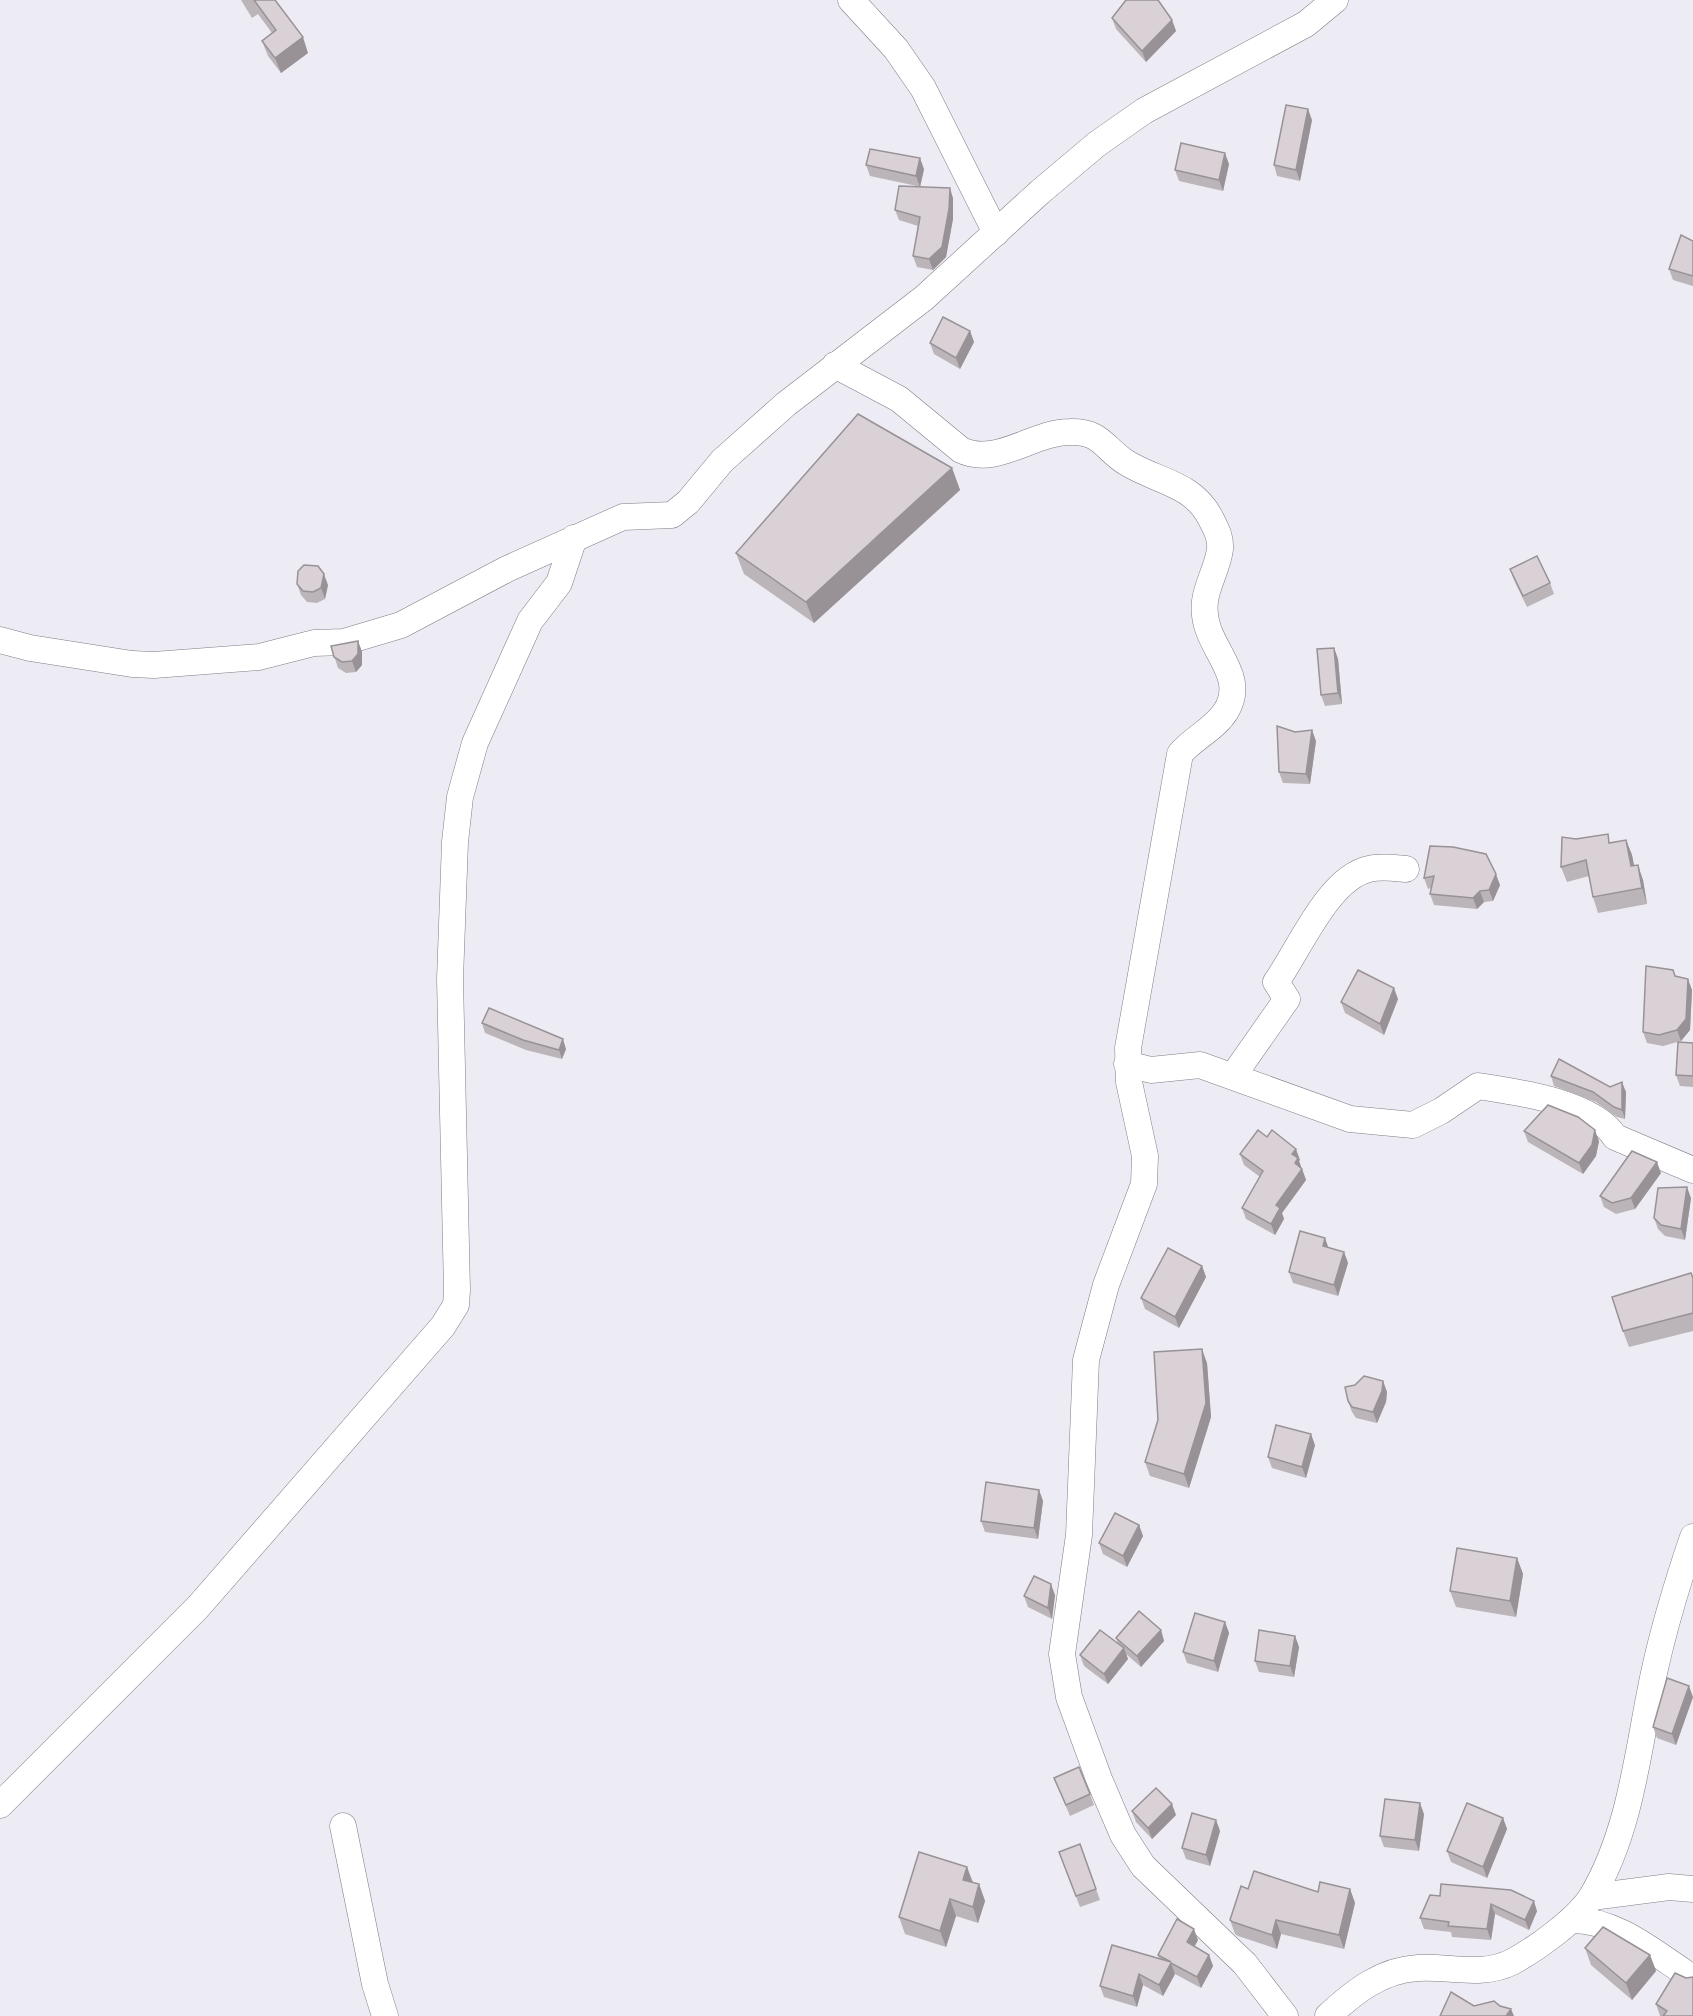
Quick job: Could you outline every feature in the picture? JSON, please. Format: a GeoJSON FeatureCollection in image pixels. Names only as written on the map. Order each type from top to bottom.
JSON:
{"type":"FeatureCollection","features":[{"type":"Feature","properties":{"kind":"street"},"geometry":{"type":"LineString","coordinates":[[851,0],[896,49],[923,88],[996,232]]}},
{"type":"Feature","properties":{"kind":"street"},"geometry":{"type":"LineString","coordinates":[[0,640],[30,648],[132,664],[259,657],[314,643],[344,642],[401,626],[441,606],[473,586],[623,517],[672,515],[688,502],[722,461],[835,365],[924,298],[1098,144],[1144,111],[1306,24],[1335,0]]}},
{"type":"Feature","properties":{"kind":"street"},"geometry":{"type":"LineString","coordinates":[[835,365],[899,399],[969,454],[976,456],[1005,451],[1067,432],[1095,435],[1128,464],[1186,489],[1205,506],[1219,535],[1220,549],[1205,599],[1204,613],[1212,644],[1230,671],[1233,683],[1230,703],[1224,714],[1189,743],[1180,754],[1163,839],[1158,890],[1130,1022],[1127,1064],[1144,1156],[1144,1184],[1106,1285],[1086,1360],[1079,1535],[1064,1633],[1064,1673],[1099,1779],[1123,1835],[1136,1857],[1245,1964],[1285,2016]]}},
{"type":"Feature","properties":{"kind":"street"},"geometry":{"type":"LineString","coordinates":[[0,1805],[198,1607],[443,1326],[453,1310],[457,1290],[450,979],[455,842],[460,797],[475,743],[530,621],[559,583],[574,538]]}},
{"type":"Feature","properties":{"kind":"street"},"geometry":{"type":"LineString","coordinates":[[1233,1076],[1287,999],[1276,982],[1333,894],[1350,878],[1368,869],[1406,869]]}},
{"type":"Feature","properties":{"kind":"street"},"geometry":{"type":"LineString","coordinates":[[1127,1064],[1151,1070],[1200,1065],[1350,1119],[1413,1125],[1442,1111],[1478,1086],[1515,1092],[1556,1101],[1608,1125],[1615,1137],[1693,1170]]}},
{"type":"Feature","properties":{"kind":"street"},"geometry":{"type":"LineString","coordinates":[[1328,2016],[1364,1986],[1384,1975],[1418,1968],[1482,1970],[1509,1963],[1572,1920],[1592,1897],[1626,1815],[1654,1671],[1693,1537]]}},
{"type":"Feature","properties":{"kind":"street"},"geometry":{"type":"LineString","coordinates":[[343,1826],[375,1984],[385,2016]]}},
{"type":"Feature","properties":{"kind":"street"},"geometry":{"type":"LineString","coordinates":[[1592,1897],[1669,1887],[1693,1889]]}},
{"type":"Feature","properties":{"kind":"street"},"geometry":{"type":"LineString","coordinates":[[1572,1920],[1591,1920],[1616,1928],[1693,1978]]}},
{"type":"Feature","properties":{"kind":"building"},"geometry":{"type":"Polygon","coordinates":[[[254,0],[275,0],[303,37],[275,58],[262,41],[276,30],[254,0]]]}},
{"type":"Feature","properties":{"kind":"building"},"geometry":{"type":"Polygon","coordinates":[[[1126,0],[1158,0],[1172,20],[1142,51],[1112,18],[1126,0]]]}},
{"type":"Feature","properties":{"kind":"building"},"geometry":{"type":"Polygon","coordinates":[[[1286,105],[1308,109],[1296,170],[1274,165],[1286,105]]]}},
{"type":"Feature","properties":{"kind":"building"},"geometry":{"type":"Polygon","coordinates":[[[1181,143],[1225,153],[1219,180],[1175,170],[1181,143]]]}},
{"type":"Feature","properties":{"kind":"building"},"geometry":{"type":"Polygon","coordinates":[[[870,149],[920,158],[916,176],[866,165],[870,149]]]}},
{"type":"Feature","properties":{"kind":"building"},"geometry":{"type":"Polygon","coordinates":[[[899,186],[950,188],[949,209],[942,247],[929,259],[913,256],[920,217],[895,210],[899,186]]]}},
{"type":"Feature","properties":{"kind":"building"},"geometry":{"type":"Polygon","coordinates":[[[1681,235],[1693,241],[1693,276],[1669,269],[1681,235]]]}},
{"type":"Feature","properties":{"kind":"building"},"geometry":{"type":"Polygon","coordinates":[[[943,317],[970,331],[956,358],[930,343],[943,317]]]}},
{"type":"Feature","properties":{"kind":"building"},"geometry":{"type":"Polygon","coordinates":[[[858,414],[952,468],[806,602],[736,553],[858,414]]]}},
{"type":"Feature","properties":{"kind":"building"},"geometry":{"type":"Polygon","coordinates":[[[1537,556],[1550,583],[1523,596],[1510,569],[1537,556]]]}},
{"type":"Feature","properties":{"kind":"building"},"geometry":{"type":"Polygon","coordinates":[[[304,565],[318,566],[324,574],[321,588],[313,592],[303,591],[297,584],[298,571],[304,565]]]}},
{"type":"Feature","properties":{"kind":"building"},"geometry":{"type":"Polygon","coordinates":[[[358,641],[358,654],[352,661],[342,662],[334,657],[331,646],[358,641]]]}},
{"type":"Feature","properties":{"kind":"building"},"geometry":{"type":"Polygon","coordinates":[[[1334,648],[1338,693],[1321,695],[1317,649],[1334,648]]]}},
{"type":"Feature","properties":{"kind":"building"},"geometry":{"type":"Polygon","coordinates":[[[1277,726],[1295,732],[1312,730],[1306,774],[1279,772],[1277,726]]]}},
{"type":"Feature","properties":{"kind":"building"},"geometry":{"type":"Polygon","coordinates":[[[1608,834],[1609,843],[1626,840],[1631,866],[1638,865],[1642,888],[1593,897],[1586,860],[1561,867],[1562,837],[1576,839],[1608,834]]]}},
{"type":"Feature","properties":{"kind":"building"},"geometry":{"type":"Polygon","coordinates":[[[1430,846],[1453,847],[1486,854],[1496,874],[1489,890],[1480,891],[1473,898],[1430,894],[1434,876],[1424,878],[1430,846]]]}},
{"type":"Feature","properties":{"kind":"building"},"geometry":{"type":"Polygon","coordinates":[[[1646,966],[1673,970],[1675,976],[1688,979],[1686,1019],[1677,1030],[1659,1035],[1643,1032],[1646,966]]]}},
{"type":"Feature","properties":{"kind":"building"},"geometry":{"type":"Polygon","coordinates":[[[1358,970],[1394,988],[1380,1024],[1341,1002],[1358,970]]]}},
{"type":"Feature","properties":{"kind":"building"},"geometry":{"type":"Polygon","coordinates":[[[489,1008],[563,1039],[559,1050],[523,1040],[482,1023],[489,1008]]]}},
{"type":"Feature","properties":{"kind":"building"},"geometry":{"type":"Polygon","coordinates":[[[1678,1042],[1693,1043],[1693,1076],[1676,1075],[1678,1042]]]}},
{"type":"Feature","properties":{"kind":"building"},"geometry":{"type":"Polygon","coordinates":[[[1559,1059],[1610,1087],[1622,1082],[1622,1110],[1593,1092],[1551,1076],[1559,1059]]]}},
{"type":"Feature","properties":{"kind":"building"},"geometry":{"type":"Polygon","coordinates":[[[1548,1105],[1578,1117],[1595,1130],[1592,1145],[1579,1163],[1524,1131],[1548,1105]]]}},
{"type":"Feature","properties":{"kind":"building"},"geometry":{"type":"Polygon","coordinates":[[[1258,1130],[1267,1137],[1272,1130],[1296,1149],[1292,1154],[1298,1158],[1295,1163],[1302,1169],[1276,1205],[1280,1208],[1271,1224],[1242,1208],[1263,1171],[1240,1154],[1258,1130]]]}},
{"type":"Feature","properties":{"kind":"building"},"geometry":{"type":"Polygon","coordinates":[[[1632,1151],[1657,1162],[1631,1198],[1612,1203],[1600,1196],[1632,1151]]]}},
{"type":"Feature","properties":{"kind":"building"},"geometry":{"type":"Polygon","coordinates":[[[1687,1187],[1681,1229],[1661,1225],[1654,1218],[1658,1188],[1687,1187]]]}},
{"type":"Feature","properties":{"kind":"building"},"geometry":{"type":"Polygon","coordinates":[[[1300,1231],[1325,1238],[1323,1246],[1344,1252],[1334,1285],[1289,1272],[1300,1231]]]}},
{"type":"Feature","properties":{"kind":"building"},"geometry":{"type":"Polygon","coordinates":[[[1168,1248],[1202,1266],[1175,1317],[1141,1298],[1168,1248]]]}},
{"type":"Feature","properties":{"kind":"building"},"geometry":{"type":"Polygon","coordinates":[[[1691,1273],[1693,1313],[1623,1331],[1612,1297],[1691,1273]]]}},
{"type":"Feature","properties":{"kind":"building"},"geometry":{"type":"Polygon","coordinates":[[[1202,1349],[1206,1403],[1184,1474],[1145,1462],[1158,1420],[1154,1352],[1202,1349]]]}},
{"type":"Feature","properties":{"kind":"building"},"geometry":{"type":"Polygon","coordinates":[[[1364,1376],[1383,1381],[1382,1391],[1373,1412],[1352,1407],[1348,1401],[1345,1387],[1355,1385],[1364,1376]]]}},
{"type":"Feature","properties":{"kind":"building"},"geometry":{"type":"Polygon","coordinates":[[[1276,1425],[1311,1434],[1302,1467],[1268,1457],[1276,1425]]]}},
{"type":"Feature","properties":{"kind":"building"},"geometry":{"type":"Polygon","coordinates":[[[986,1482],[1039,1490],[1034,1528],[981,1521],[986,1482]]]}},
{"type":"Feature","properties":{"kind":"building"},"geometry":{"type":"Polygon","coordinates":[[[1115,1513],[1139,1525],[1123,1556],[1099,1543],[1115,1513]]]}},
{"type":"Feature","properties":{"kind":"building"},"geometry":{"type":"Polygon","coordinates":[[[1457,1548],[1517,1558],[1510,1601],[1450,1591],[1457,1548]]]}},
{"type":"Feature","properties":{"kind":"building"},"geometry":{"type":"Polygon","coordinates":[[[1034,1576],[1051,1584],[1048,1608],[1024,1596],[1034,1576]]]}},
{"type":"Feature","properties":{"kind":"building"},"geometry":{"type":"Polygon","coordinates":[[[1139,1611],[1161,1630],[1137,1656],[1116,1638],[1139,1611]]]}},
{"type":"Feature","properties":{"kind":"building"},"geometry":{"type":"Polygon","coordinates":[[[1195,1613],[1225,1622],[1214,1661],[1183,1652],[1195,1613]]]}},
{"type":"Feature","properties":{"kind":"building"},"geometry":{"type":"Polygon","coordinates":[[[1100,1630],[1124,1648],[1104,1674],[1080,1655],[1100,1630]]]}},
{"type":"Feature","properties":{"kind":"building"},"geometry":{"type":"Polygon","coordinates":[[[1259,1630],[1295,1636],[1290,1666],[1255,1661],[1259,1630]]]}},
{"type":"Feature","properties":{"kind":"building"},"geometry":{"type":"Polygon","coordinates":[[[1667,1678],[1689,1686],[1672,1734],[1653,1727],[1667,1678]]]}},
{"type":"Feature","properties":{"kind":"building"},"geometry":{"type":"Polygon","coordinates":[[[1079,1767],[1090,1794],[1066,1805],[1054,1778],[1079,1767]]]}},
{"type":"Feature","properties":{"kind":"building"},"geometry":{"type":"Polygon","coordinates":[[[1156,1788],[1172,1804],[1148,1828],[1132,1811],[1156,1788]]]}},
{"type":"Feature","properties":{"kind":"building"},"geometry":{"type":"Polygon","coordinates":[[[1385,1799],[1420,1803],[1415,1840],[1380,1836],[1385,1799]]]}},
{"type":"Feature","properties":{"kind":"building"},"geometry":{"type":"Polygon","coordinates":[[[1467,1803],[1503,1818],[1483,1867],[1447,1851],[1467,1803]]]}},
{"type":"Feature","properties":{"kind":"building"},"geometry":{"type":"Polygon","coordinates":[[[1192,1813],[1216,1820],[1206,1855],[1182,1848],[1192,1813]]]}},
{"type":"Feature","properties":{"kind":"building"},"geometry":{"type":"Polygon","coordinates":[[[1080,1844],[1096,1889],[1076,1896],[1059,1852],[1080,1844]]]}},
{"type":"Feature","properties":{"kind":"building"},"geometry":{"type":"Polygon","coordinates":[[[919,1852],[967,1867],[963,1880],[979,1884],[973,1907],[950,1899],[940,1931],[899,1917],[919,1852]]]}},
{"type":"Feature","properties":{"kind":"building"},"geometry":{"type":"Polygon","coordinates":[[[1254,1871],[1318,1892],[1320,1882],[1350,1889],[1339,1935],[1276,1920],[1272,1935],[1230,1920],[1241,1886],[1248,1889],[1254,1871]]]}},
{"type":"Feature","properties":{"kind":"building"},"geometry":{"type":"Polygon","coordinates":[[[1441,1884],[1511,1890],[1534,1901],[1525,1920],[1491,1904],[1487,1929],[1448,1926],[1449,1922],[1420,1918],[1430,1895],[1440,1896],[1441,1884]]]}},
{"type":"Feature","properties":{"kind":"building"},"geometry":{"type":"Polygon","coordinates":[[[1177,1919],[1194,1929],[1187,1942],[1209,1955],[1197,1977],[1171,1963],[1159,1985],[1139,1974],[1133,1996],[1100,1986],[1112,1945],[1171,1962],[1158,1955],[1177,1919]]]}},
{"type":"Feature","properties":{"kind":"building"},"geometry":{"type":"Polygon","coordinates":[[[1603,1927],[1650,1955],[1626,1983],[1585,1948],[1603,1927]]]}},
{"type":"Feature","properties":{"kind":"building"},"geometry":{"type":"Polygon","coordinates":[[[1675,1973],[1686,1978],[1693,1977],[1693,2016],[1663,2016],[1667,2011],[1656,2004],[1675,1973]]]}},
{"type":"Feature","properties":{"kind":"building"},"geometry":{"type":"Polygon","coordinates":[[[1451,1992],[1474,2006],[1494,2001],[1500,2006],[1511,2009],[1506,2016],[1440,2016],[1451,1992]]]}}]}
